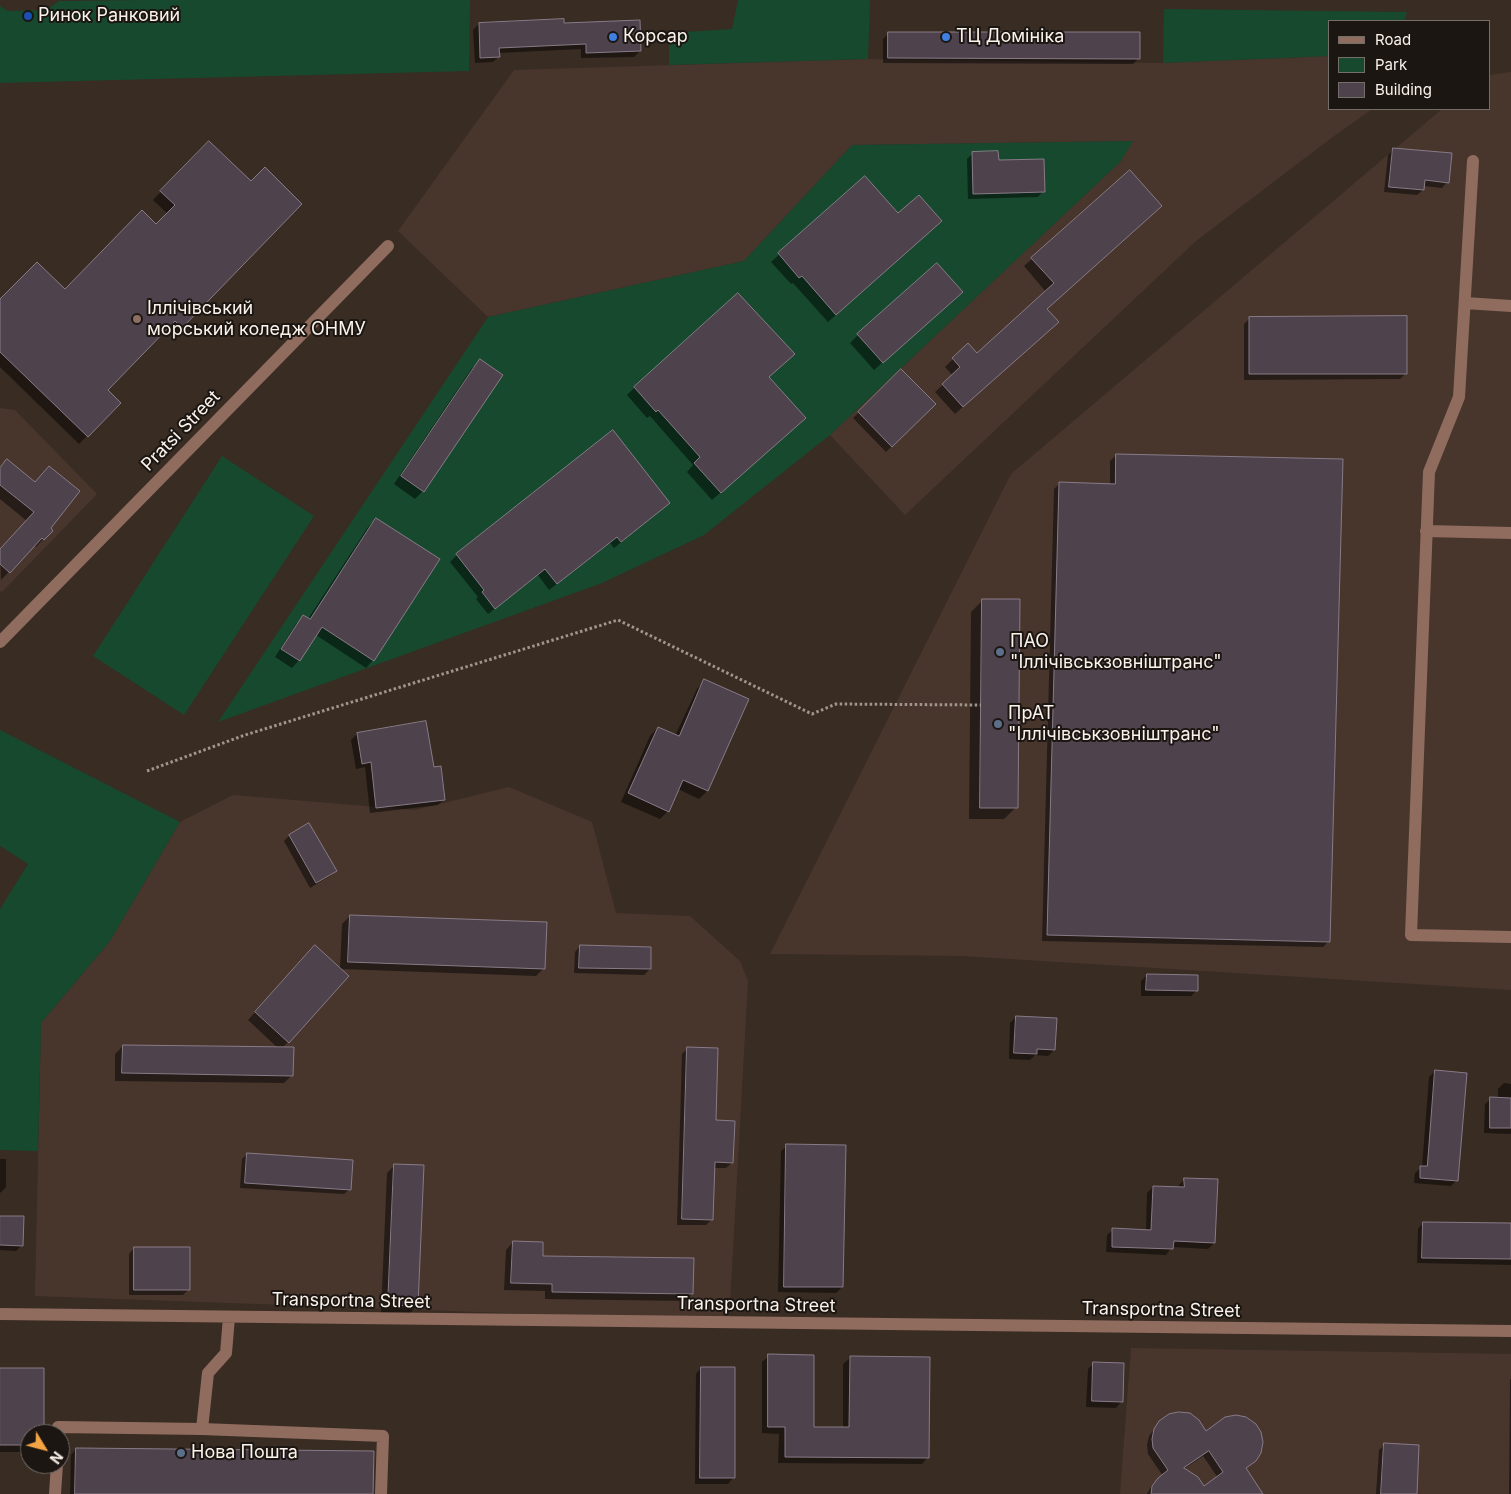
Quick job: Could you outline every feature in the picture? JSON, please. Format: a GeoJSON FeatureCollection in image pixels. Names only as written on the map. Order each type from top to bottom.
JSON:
{"type":"FeatureCollection","features":[{"type":"Feature","properties":{"kind":"street"},"geometry":{"type":"LineString","coordinates":[[1473,161],[1459,397],[1429,472],[1411,935],[1511,937]]}},
{"type":"Feature","properties":{"kind":"street","name":"Pratsi Street"},"geometry":{"type":"LineString","coordinates":[[0,642],[388,246]]}},
{"type":"Feature","properties":{"kind":"street"},"geometry":{"type":"LineString","coordinates":[[1465,303],[1511,306]]}},
{"type":"Feature","properties":{"kind":"street"},"geometry":{"type":"LineString","coordinates":[[1426,531],[1511,533]]}},
{"type":"Feature","properties":{"kind":"street","name":"Transportna Street"},"geometry":{"type":"LineString","coordinates":[[0,1314],[1511,1331]]}},
{"type":"Feature","properties":{"kind":"street"},"geometry":{"type":"LineString","coordinates":[[202,1429],[208,1373],[226,1353],[229,1317]]}},
{"type":"Feature","properties":{"kind":"street"},"geometry":{"type":"LineString","coordinates":[[70,1427],[202,1429],[383,1436],[381,1494]]}},
{"type":"Feature","properties":{"kind":"street"},"geometry":{"type":"LineString","coordinates":[[55,1494],[56,1474]]}},
{"type":"Feature","properties":{"kind":"path"},"geometry":{"type":"LineString","coordinates":[[147,771],[245,736],[618,620],[812,714],[836,704],[981,705]]}},
{"type":"Feature","properties":{"kind":"shaded area"},"geometry":{"type":"Polygon","coordinates":[[[1328,56],[1328,110],[1371,110],[1196,241],[905,515],[830,435],[1121,161],[1132,141],[852,145],[744,261],[488,317],[398,231],[514,70],[868,59],[1163,63],[1328,56]]]}},
{"type":"Feature","properties":{"kind":"shaded area"},"geometry":{"type":"Polygon","coordinates":[[[1511,72],[1511,990],[962,956],[770,954],[1011,474],[1441,110],[1491,110],[1491,75],[1511,72]]]}},
{"type":"Feature","properties":{"kind":"shaded area"},"geometry":{"type":"Polygon","coordinates":[[[0,408],[15,410],[97,494],[2,592],[0,591],[0,408]]]}},
{"type":"Feature","properties":{"kind":"shaded area"},"geometry":{"type":"Polygon","coordinates":[[[509,787],[592,822],[616,913],[690,916],[740,961],[748,981],[729,1321],[35,1296],[41,1023],[110,941],[180,822],[233,795],[415,810],[509,787]]]}},
{"type":"Feature","properties":{"kind":"shaded area"},"geometry":{"type":"Polygon","coordinates":[[[1131,1348],[1511,1354],[1511,1494],[1120,1494],[1131,1348]]]}},
{"type":"Feature","properties":{"kind":"green space"},"geometry":{"type":"Polygon","coordinates":[[[470,0],[469,71],[0,83],[0,6],[8,11],[46,10],[59,1],[470,0]]]}},
{"type":"Feature","properties":{"kind":"green space"},"geometry":{"type":"Polygon","coordinates":[[[738,0],[870,0],[868,59],[669,65],[669,33],[732,29],[738,0]]]}},
{"type":"Feature","properties":{"kind":"green space"},"geometry":{"type":"Polygon","coordinates":[[[1164,9],[1407,12],[1404,20],[1328,20],[1328,56],[1163,63],[1164,9]]]}},
{"type":"Feature","properties":{"kind":"green space"},"geometry":{"type":"Polygon","coordinates":[[[1133,141],[1121,161],[830,435],[704,535],[602,583],[218,722],[488,317],[744,261],[852,145],[1133,141]]]}},
{"type":"Feature","properties":{"kind":"green space"},"geometry":{"type":"Polygon","coordinates":[[[222,456],[314,516],[184,715],[93,656],[222,456]]]}},
{"type":"Feature","properties":{"kind":"green space"},"geometry":{"type":"Polygon","coordinates":[[[0,730],[180,822],[110,941],[41,1023],[38,1151],[0,1150],[0,909],[28,864],[0,846],[0,730]]]}},
{"type":"Feature","properties":{"kind":"building"},"geometry":{"type":"Polygon","coordinates":[[[564,19],[564,23],[640,20],[641,51],[586,53],[586,44],[499,48],[500,57],[480,58],[479,23],[564,19]]]}},
{"type":"Feature","properties":{"kind":"building"},"geometry":{"type":"Polygon","coordinates":[[[888,32],[1140,32],[1140,59],[888,58],[888,32]]]}},
{"type":"Feature","properties":{"kind":"building"},"geometry":{"type":"Polygon","coordinates":[[[209,141],[251,181],[265,167],[302,204],[182,328],[175,321],[108,390],[121,403],[88,437],[0,352],[0,299],[37,262],[65,289],[142,210],[156,224],[175,205],[160,191],[209,141]]]}},
{"type":"Feature","properties":{"kind":"building"},"geometry":{"type":"Polygon","coordinates":[[[1393,148],[1452,153],[1449,183],[1425,180],[1424,190],[1389,187],[1393,148]]]}},
{"type":"Feature","properties":{"kind":"building"},"geometry":{"type":"Polygon","coordinates":[[[998,151],[999,160],[1044,159],[1045,192],[973,194],[972,152],[998,151]]]}},
{"type":"Feature","properties":{"kind":"building"},"geometry":{"type":"Polygon","coordinates":[[[1130,170],[1162,206],[1047,309],[1059,322],[963,407],[942,384],[960,367],[952,358],[968,343],[977,353],[1054,283],[1031,258],[1130,170]]]}},
{"type":"Feature","properties":{"kind":"building"},"geometry":{"type":"Polygon","coordinates":[[[865,176],[898,213],[919,195],[942,221],[836,315],[802,276],[799,278],[778,253],[865,176]]]}},
{"type":"Feature","properties":{"kind":"building"},"geometry":{"type":"Polygon","coordinates":[[[937,263],[963,292],[883,363],[857,334],[937,263]]]}},
{"type":"Feature","properties":{"kind":"building"},"geometry":{"type":"Polygon","coordinates":[[[738,293],[795,354],[769,377],[806,418],[721,493],[694,463],[700,457],[658,410],[656,412],[634,387],[738,293]]]}},
{"type":"Feature","properties":{"kind":"building"},"geometry":{"type":"Polygon","coordinates":[[[1407,316],[1407,374],[1249,374],[1249,317],[1407,316]]]}},
{"type":"Feature","properties":{"kind":"building"},"geometry":{"type":"Polygon","coordinates":[[[480,359],[503,375],[424,492],[401,476],[480,359]]]}},
{"type":"Feature","properties":{"kind":"building"},"geometry":{"type":"Polygon","coordinates":[[[901,369],[936,404],[892,447],[858,412],[901,369]]]}},
{"type":"Feature","properties":{"kind":"building"},"geometry":{"type":"Polygon","coordinates":[[[613,430],[670,503],[621,542],[617,537],[557,584],[545,569],[495,609],[482,592],[484,590],[456,554],[613,430]]]}},
{"type":"Feature","properties":{"kind":"building"},"geometry":{"type":"Polygon","coordinates":[[[1116,454],[1343,459],[1330,942],[1047,935],[1059,482],[1115,484],[1116,454]]]}},
{"type":"Feature","properties":{"kind":"building"},"geometry":{"type":"Polygon","coordinates":[[[7,459],[35,482],[49,466],[80,491],[51,528],[53,531],[44,540],[42,538],[10,573],[0,564],[0,549],[34,512],[0,485],[0,468],[7,459]]]}},
{"type":"Feature","properties":{"kind":"building"},"geometry":{"type":"Polygon","coordinates":[[[376,518],[440,559],[374,661],[322,627],[300,661],[281,649],[303,615],[310,619],[376,518]]]}},
{"type":"Feature","properties":{"kind":"building","name":"ПАО \"Іллічівськзовніштранс\""},"geometry":{"type":"Polygon","coordinates":[[[982,599],[1020,599],[1018,808],[980,808],[982,599]]]}},
{"type":"Feature","properties":{"kind":"building"},"geometry":{"type":"Polygon","coordinates":[[[704,679],[749,699],[708,791],[683,780],[669,812],[628,793],[658,727],[679,736],[704,679]]]}},
{"type":"Feature","properties":{"kind":"building"},"geometry":{"type":"Polygon","coordinates":[[[426,721],[434,767],[441,766],[445,800],[376,808],[371,762],[362,764],[357,733],[426,721]]]}},
{"type":"Feature","properties":{"kind":"building"},"geometry":{"type":"Polygon","coordinates":[[[309,823],[337,871],[316,883],[289,835],[309,823]]]}},
{"type":"Feature","properties":{"kind":"building"},"geometry":{"type":"Polygon","coordinates":[[[350,915],[547,922],[545,969],[348,962],[350,915]]]}},
{"type":"Feature","properties":{"kind":"building"},"geometry":{"type":"Polygon","coordinates":[[[315,945],[349,976],[289,1043],[255,1012],[315,945]]]}},
{"type":"Feature","properties":{"kind":"building"},"geometry":{"type":"Polygon","coordinates":[[[580,945],[651,947],[651,969],[579,968],[580,945]]]}},
{"type":"Feature","properties":{"kind":"building"},"geometry":{"type":"Polygon","coordinates":[[[1147,974],[1198,975],[1198,991],[1146,990],[1147,974]]]}},
{"type":"Feature","properties":{"kind":"building"},"geometry":{"type":"Polygon","coordinates":[[[1016,1016],[1057,1018],[1055,1050],[1037,1049],[1037,1054],[1014,1053],[1016,1016]]]}},
{"type":"Feature","properties":{"kind":"building"},"geometry":{"type":"Polygon","coordinates":[[[123,1045],[294,1047],[293,1076],[122,1073],[123,1045]]]}},
{"type":"Feature","properties":{"kind":"building"},"geometry":{"type":"Polygon","coordinates":[[[687,1047],[718,1048],[716,1120],[735,1121],[733,1163],[715,1162],[713,1220],[682,1219],[687,1047]]]}},
{"type":"Feature","properties":{"kind":"building"},"geometry":{"type":"Polygon","coordinates":[[[1435,1070],[1467,1073],[1458,1181],[1420,1178],[1420,1166],[1427,1166],[1435,1070]]]}},
{"type":"Feature","properties":{"kind":"building"},"geometry":{"type":"Polygon","coordinates":[[[1490,1097],[1511,1098],[1511,1128],[1490,1128],[1490,1097]]]}},
{"type":"Feature","properties":{"kind":"building"},"geometry":{"type":"Polygon","coordinates":[[[786,1144],[846,1145],[843,1287],[784,1287],[786,1144]]]}},
{"type":"Feature","properties":{"kind":"building"},"geometry":{"type":"Polygon","coordinates":[[[247,1153],[353,1160],[351,1190],[245,1183],[247,1153]]]}},
{"type":"Feature","properties":{"kind":"building"},"geometry":{"type":"Polygon","coordinates":[[[394,1164],[424,1165],[418,1306],[388,1305],[394,1164]]]}},
{"type":"Feature","properties":{"kind":"building"},"geometry":{"type":"Polygon","coordinates":[[[1184,1178],[1218,1179],[1215,1243],[1174,1241],[1173,1249],[1112,1247],[1112,1228],[1151,1230],[1153,1186],[1184,1187],[1184,1178]]]}},
{"type":"Feature","properties":{"kind":"building"},"geometry":{"type":"Polygon","coordinates":[[[0,1216],[24,1216],[23,1246],[0,1245],[0,1216]]]}},
{"type":"Feature","properties":{"kind":"building"},"geometry":{"type":"Polygon","coordinates":[[[1423,1222],[1511,1223],[1511,1259],[1422,1258],[1423,1222]]]}},
{"type":"Feature","properties":{"kind":"building"},"geometry":{"type":"Polygon","coordinates":[[[513,1241],[543,1242],[543,1256],[694,1258],[693,1294],[552,1292],[552,1284],[511,1283],[513,1241]]]}},
{"type":"Feature","properties":{"kind":"building"},"geometry":{"type":"Polygon","coordinates":[[[134,1247],[190,1247],[190,1290],[134,1290],[134,1247]]]}},
{"type":"Feature","properties":{"kind":"building"},"geometry":{"type":"Polygon","coordinates":[[[768,1354],[814,1355],[814,1427],[849,1427],[850,1356],[930,1357],[929,1458],[785,1457],[785,1427],[768,1427],[768,1354]]]}},
{"type":"Feature","properties":{"kind":"building"},"geometry":{"type":"Polygon","coordinates":[[[1093,1362],[1124,1363],[1123,1402],[1092,1401],[1093,1362]]]}},
{"type":"Feature","properties":{"kind":"building"},"geometry":{"type":"Polygon","coordinates":[[[701,1367],[735,1367],[735,1478],[700,1478],[701,1367]]]}},
{"type":"Feature","properties":{"kind":"building"},"geometry":{"type":"Polygon","coordinates":[[[0,1368],[44,1368],[44,1424],[20,1424],[20,1445],[0,1445],[0,1368]]]}},
{"type":"Feature","properties":{"kind":"building"},"geometry":{"type":"Polygon","coordinates":[[[1179,1412],[1190,1413],[1199,1420],[1206,1431],[1225,1417],[1236,1415],[1246,1417],[1256,1424],[1261,1432],[1263,1442],[1261,1453],[1256,1461],[1246,1468],[1263,1494],[1151,1494],[1152,1486],[1168,1470],[1153,1448],[1154,1429],[1159,1421],[1169,1414],[1179,1412]],[[1209,1451],[1184,1468],[1198,1477],[1204,1486],[1223,1472],[1209,1451]]]}},
{"type":"Feature","properties":{"kind":"building"},"geometry":{"type":"Polygon","coordinates":[[[1384,1443],[1419,1445],[1417,1494],[1381,1494],[1384,1443]]]}},
{"type":"Feature","properties":{"kind":"building"},"geometry":{"type":"Polygon","coordinates":[[[76,1448],[374,1451],[373,1494],[75,1494],[76,1448]]]}},
{"type":"Feature","properties":{"kind":"place","name":"Ринок Ранковий"},"geometry":{"type":"Point","coordinates":[28,16]}},
{"type":"Feature","properties":{"kind":"place","name":"Корсар"},"geometry":{"type":"Point","coordinates":[613,37]}},
{"type":"Feature","properties":{"kind":"place","name":"ТЦ Домініка"},"geometry":{"type":"Point","coordinates":[946,37]}},
{"type":"Feature","properties":{"kind":"place","name":"Іллічівський морський коледж ОНМУ"},"geometry":{"type":"Point","coordinates":[137,319]}},
{"type":"Feature","properties":{"kind":"place","name":"ПАО \"Іллічівськзовніштранс\""},"geometry":{"type":"Point","coordinates":[1000,652]}},
{"type":"Feature","properties":{"kind":"place","name":"ПрАТ \"Іллічівськзовніштранс\""},"geometry":{"type":"Point","coordinates":[998,724]}},
{"type":"Feature","properties":{"kind":"place","name":"Нова Пошта"},"geometry":{"type":"Point","coordinates":[181,1453]}}]}
